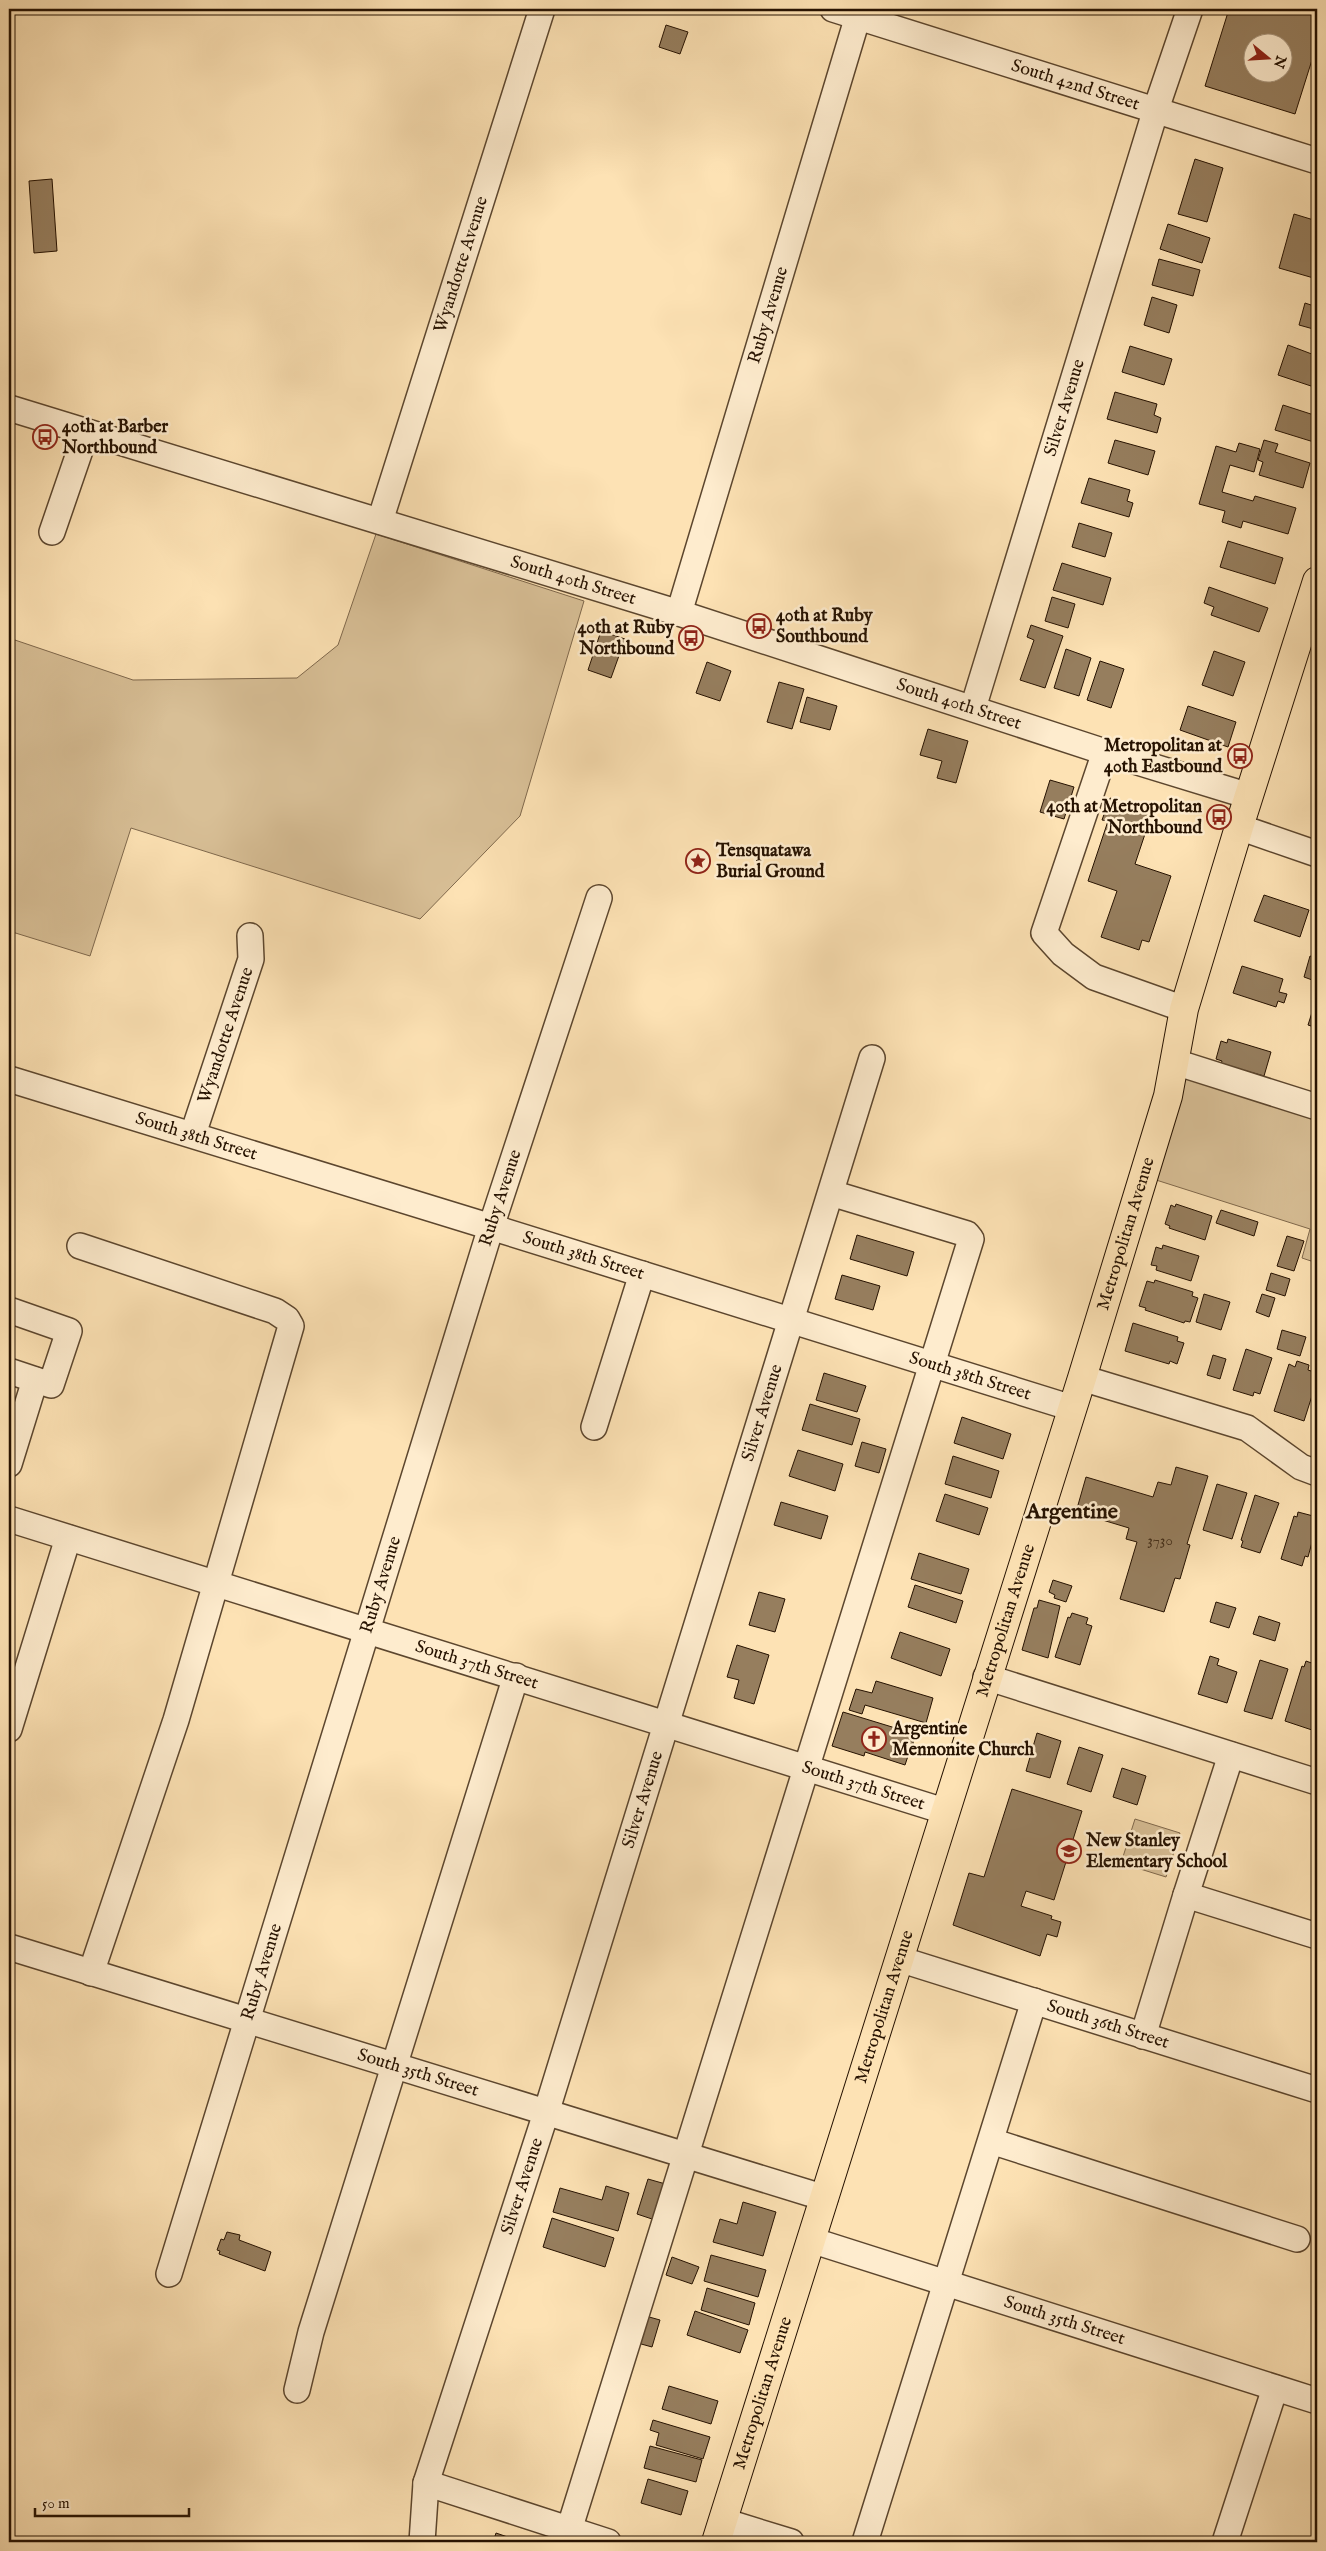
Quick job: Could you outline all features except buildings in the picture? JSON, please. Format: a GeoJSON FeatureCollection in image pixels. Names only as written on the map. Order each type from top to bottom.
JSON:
{"type":"FeatureCollection","features":[{"type":"Feature","properties":{"kind":"main road","name":"Metropolitan Avenue"},"geometry":{"type":"LineString","coordinates":[[719,2532],[900,1959],[944,1810],[1082,1378],[1165,1106],[1184,1009],[1317,581]]}},
{"type":"Feature","properties":{"kind":"street","name":"Wyandotte Avenue"},"geometry":{"type":"LineString","coordinates":[[380,522],[542,9]]}},
{"type":"Feature","properties":{"kind":"street","name":"South 42nd Street"},"geometry":{"type":"LineString","coordinates":[[833,9],[1317,161]]}},
{"type":"Feature","properties":{"kind":"street","name":"Silver Avenue"},"geometry":{"type":"LineString","coordinates":[[974,708],[1156,109],[1190,9]]}},
{"type":"Feature","properties":{"kind":"street","name":"Ruby Avenue"},"geometry":{"type":"LineString","coordinates":[[679,613],[858,16]]}},
{"type":"Feature","properties":{"kind":"street","name":"South 40th Street"},"geometry":{"type":"LineString","coordinates":[[9,408],[679,613],[1105,752],[1249,796]]}},
{"type":"Feature","properties":{"kind":"street"},"geometry":{"type":"LineString","coordinates":[[52,532],[86,433]]}},
{"type":"Feature","properties":{"kind":"street"},"geometry":{"type":"LineString","coordinates":[[1105,752],[1044,933],[1063,954],[1094,977],[1184,1009]]}},
{"type":"Feature","properties":{"kind":"street"},"geometry":{"type":"LineString","coordinates":[[1239,827],[1317,854]]}},
{"type":"Feature","properties":{"kind":"street","name":"Ruby Avenue"},"geometry":{"type":"LineString","coordinates":[[169,2274],[491,1227],[599,898]]}},
{"type":"Feature","properties":{"kind":"street","name":"Wyandotte Avenue"},"geometry":{"type":"LineString","coordinates":[[193,1134],[251,959],[250,936]]}},
{"type":"Feature","properties":{"kind":"street","name":"Silver Avenue"},"geometry":{"type":"LineString","coordinates":[[422,2542],[426,2483],[546,2113],[872,1058]]}},
{"type":"Feature","properties":{"kind":"street"},"geometry":{"type":"LineString","coordinates":[[1175,1062],[1317,1107]]}},
{"type":"Feature","properties":{"kind":"street","name":"South 38th Street"},"geometry":{"type":"LineString","coordinates":[[9,1079],[193,1134],[1072,1408]]}},
{"type":"Feature","properties":{"kind":"street"},"geometry":{"type":"LineString","coordinates":[[569,2530],[933,1364],[970,1239],[967,1234],[831,1193]]}},
{"type":"Feature","properties":{"kind":"street"},"geometry":{"type":"LineString","coordinates":[[80,1246],[276,1312],[287,1319],[291,1326],[176,1720],[91,1974]]}},
{"type":"Feature","properties":{"kind":"street"},"geometry":{"type":"LineString","coordinates":[[594,1427],[642,1274]]}},
{"type":"Feature","properties":{"kind":"street"},"geometry":{"type":"LineString","coordinates":[[9,1310],[69,1330],[51,1385],[9,1371]]}},
{"type":"Feature","properties":{"kind":"street"},"geometry":{"type":"LineString","coordinates":[[1082,1378],[1247,1428],[1300,1467],[1317,1473]]}},
{"type":"Feature","properties":{"kind":"street"},"geometry":{"type":"LineString","coordinates":[[9,1464],[35,1380]]}},
{"type":"Feature","properties":{"kind":"street","name":"South 37th Street"},"geometry":{"type":"LineString","coordinates":[[9,1519],[944,1810]]}},
{"type":"Feature","properties":{"kind":"street"},"geometry":{"type":"LineString","coordinates":[[9,1729],[68,1538]]}},
{"type":"Feature","properties":{"kind":"street"},"geometry":{"type":"LineString","coordinates":[[297,2390],[310,2332],[395,2067],[516,1676]]}},
{"type":"Feature","properties":{"kind":"street"},"geometry":{"type":"LineString","coordinates":[[986,1677],[1317,1782]]}},
{"type":"Feature","properties":{"kind":"street"},"geometry":{"type":"LineString","coordinates":[[1142,2036],[1231,1755]]}},
{"type":"Feature","properties":{"kind":"street"},"geometry":{"type":"LineString","coordinates":[[1186,1895],[1317,1936]]}},
{"type":"Feature","properties":{"kind":"street","name":"South 35th Street"},"geometry":{"type":"LineString","coordinates":[[9,1947],[91,1974],[825,2198]]}},
{"type":"Feature","properties":{"kind":"street","name":"South 36th Street"},"geometry":{"type":"LineString","coordinates":[[900,1959],[1317,2090]]}},
{"type":"Feature","properties":{"kind":"street"},"geometry":{"type":"LineString","coordinates":[[865,2542],[1034,2000]]}},
{"type":"Feature","properties":{"kind":"street"},"geometry":{"type":"LineString","coordinates":[[991,2141],[1297,2239]]}},
{"type":"Feature","properties":{"kind":"street","name":"South 35th Street"},"geometry":{"type":"LineString","coordinates":[[811,2240],[1317,2401]]}},
{"type":"Feature","properties":{"kind":"street"},"geometry":{"type":"LineString","coordinates":[[1225,2542],[1275,2388]]}},
{"type":"Feature","properties":{"kind":"street"},"geometry":{"type":"LineString","coordinates":[[426,2483],[608,2542]]}},
{"type":"Feature","properties":{"kind":"street"},"geometry":{"type":"LineString","coordinates":[[719,2532],[790,2542]]}},
{"type":"Feature","properties":{"kind":"shaded area"},"geometry":{"type":"Polygon","coordinates":[[[376,534],[584,601],[520,816],[420,919],[131,828],[90,956],[9,931],[9,638],[133,680],[297,678],[338,645],[376,534]]]}},
{"type":"Feature","properties":{"kind":"shaded area"},"geometry":{"type":"Polygon","coordinates":[[[1188,1076],[1317,1117],[1317,1263],[1302,1258],[1310,1229],[1153,1179],[1183,1079],[1188,1076]]]}},
{"type":"Feature","properties":{"kind":"shaded area"},"geometry":{"type":"Polygon","coordinates":[[[1135,1819],[1180,1833],[1166,1877],[1121,1863],[1135,1819]]]}},
{"type":"Feature","properties":{"kind":"place","name":"40th at Barber Northbound"},"geometry":{"type":"Point","coordinates":[45,437]}},
{"type":"Feature","properties":{"kind":"place","name":"40th at Ruby Southbound"},"geometry":{"type":"Point","coordinates":[759,626]}},
{"type":"Feature","properties":{"kind":"place","name":"40th at Ruby Northbound"},"geometry":{"type":"Point","coordinates":[691,638]}},
{"type":"Feature","properties":{"kind":"place","name":"Metropolitan at 40th Eastbound"},"geometry":{"type":"Point","coordinates":[1240,756]}},
{"type":"Feature","properties":{"kind":"place","name":"40th at Metropolitan Northbound"},"geometry":{"type":"Point","coordinates":[1219,817]}},
{"type":"Feature","properties":{"kind":"place","name":"Tensquatawa Burial Ground"},"geometry":{"type":"Point","coordinates":[698,861]}},
{"type":"Feature","properties":{"kind":"place","name":"Argentine Mennonite Church"},"geometry":{"type":"Point","coordinates":[874,1739]}},
{"type":"Feature","properties":{"kind":"place","name":"New Stanley Elementary School"},"geometry":{"type":"Point","coordinates":[1069,1851]}},
{"type":"Feature","properties":{"kind":"district","name":"Argentine"},"geometry":{"type":"Point","coordinates":[1072,1512]}}]}
